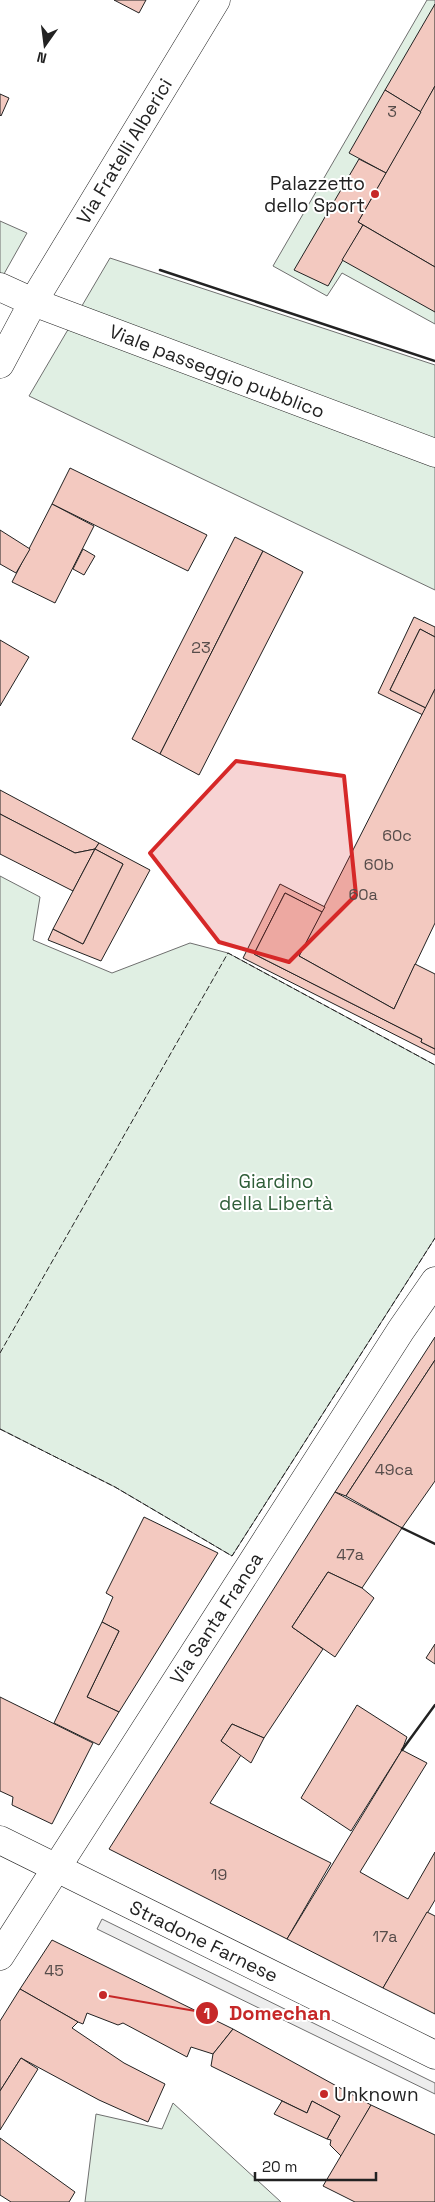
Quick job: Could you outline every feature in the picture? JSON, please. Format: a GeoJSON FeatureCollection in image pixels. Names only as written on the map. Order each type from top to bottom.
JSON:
{"type":"FeatureCollection","features":[{"type":"Feature","properties":{"kind":"street","name":"Via Fratelli Alberici"},"geometry":{"type":"LineString","coordinates":[[0,364],[33,302],[216,0]]}},
{"type":"Feature","properties":{"kind":"street","name":"Viale passeggio pubblico"},"geometry":{"type":"LineString","coordinates":[[0,287],[33,302],[435,453]]}},
{"type":"Feature","properties":{"kind":"street","name":"Via Santa Franca"},"geometry":{"type":"LineString","coordinates":[[0,1956],[435,1281]]}},
{"type":"Feature","properties":{"kind":"street","name":"Stradone Farnese"},"geometry":{"type":"LineString","coordinates":[[0,1840],[435,2055]]}},
{"type":"Feature","properties":{"kind":"highlighted area"},"geometry":{"type":"Polygon","coordinates":[[[236,761],[344,776],[356,895],[289,962],[219,942],[150,853],[236,761]]]}},
{"type":"Feature","properties":{"kind":"green space","name":"Palazzetto dello Sport"},"geometry":{"type":"Polygon","coordinates":[[[427,0],[435,0],[435,324],[342,273],[327,296],[273,266],[427,0]]]}},
{"type":"Feature","properties":{"kind":"green space"},"geometry":{"type":"Polygon","coordinates":[[[0,221],[27,233],[0,281],[0,221]]]}},
{"type":"Feature","properties":{"kind":"green space"},"geometry":{"type":"Polygon","coordinates":[[[110,258],[435,365],[435,590],[29,396],[110,258]]]}},
{"type":"Feature","properties":{"kind":"green space","name":"Giardino della Libertà"},"geometry":{"type":"Polygon","coordinates":[[[0,876],[40,897],[33,940],[112,973],[190,943],[228,953],[435,1065],[435,1238],[232,1556],[115,1487],[0,1429],[0,876]]]}},
{"type":"Feature","properties":{"kind":"green space"},"geometry":{"type":"Polygon","coordinates":[[[173,2103],[281,2202],[85,2202],[96,2114],[162,2129],[173,2103]]]}},
{"type":"Feature","properties":{"kind":"shaded area"},"geometry":{"type":"Polygon","coordinates":[[[102,1919],[435,2083],[435,2094],[97,1929],[102,1919]]]}},
{"type":"Feature","properties":{"kind":"building"},"geometry":{"type":"Polygon","coordinates":[[[114,0],[146,0],[139,13],[114,0]]]}},
{"type":"Feature","properties":{"kind":"building"},"geometry":{"type":"Polygon","coordinates":[[[435,4],[435,86],[421,112],[385,90],[435,4]]]}},
{"type":"Feature","properties":{"kind":"building"},"geometry":{"type":"Polygon","coordinates":[[[435,86],[435,267],[358,222],[435,86]]]}},
{"type":"Feature","properties":{"kind":"building"},"geometry":{"type":"Polygon","coordinates":[[[385,90],[421,112],[386,173],[349,153],[385,90]]]}},
{"type":"Feature","properties":{"kind":"building"},"geometry":{"type":"Polygon","coordinates":[[[0,94],[9,98],[1,116],[0,115],[0,94]]]}},
{"type":"Feature","properties":{"kind":"building"},"geometry":{"type":"Polygon","coordinates":[[[359,159],[386,173],[358,222],[363,225],[328,286],[294,270],[359,159]]]}},
{"type":"Feature","properties":{"kind":"building"},"geometry":{"type":"Polygon","coordinates":[[[363,225],[435,267],[435,312],[342,260],[363,225]]]}},
{"type":"Feature","properties":{"kind":"building"},"geometry":{"type":"Polygon","coordinates":[[[70,468],[207,535],[188,571],[52,504],[70,468]]]}},
{"type":"Feature","properties":{"kind":"building"},"geometry":{"type":"Polygon","coordinates":[[[52,504],[94,526],[55,603],[12,582],[52,504]]]}},
{"type":"Feature","properties":{"kind":"building"},"geometry":{"type":"Polygon","coordinates":[[[0,530],[30,549],[16,573],[0,564],[0,530]]]}},
{"type":"Feature","properties":{"kind":"building"},"geometry":{"type":"Polygon","coordinates":[[[235,537],[263,551],[160,754],[132,739],[235,537]]]}},
{"type":"Feature","properties":{"kind":"building"},"geometry":{"type":"Polygon","coordinates":[[[83,549],[95,556],[84,575],[73,569],[83,549]]]}},
{"type":"Feature","properties":{"kind":"building"},"geometry":{"type":"Polygon","coordinates":[[[263,551],[303,572],[199,775],[160,754],[263,551]]]}},
{"type":"Feature","properties":{"kind":"building"},"geometry":{"type":"Polygon","coordinates":[[[414,617],[435,627],[435,637],[420,629],[390,690],[426,708],[423,715],[378,693],[414,617]]]}},
{"type":"Feature","properties":{"kind":"building"},"geometry":{"type":"Polygon","coordinates":[[[420,629],[435,637],[435,689],[426,708],[390,690],[420,629]]]}},
{"type":"Feature","properties":{"kind":"building"},"geometry":{"type":"Polygon","coordinates":[[[0,640],[29,657],[0,706],[0,640]]]}},
{"type":"Feature","properties":{"kind":"building"},"geometry":{"type":"Polygon","coordinates":[[[435,689],[435,923],[394,1009],[299,956],[435,689]]]}},
{"type":"Feature","properties":{"kind":"building"},"geometry":{"type":"Polygon","coordinates":[[[0,790],[99,843],[95,849],[75,853],[0,814],[0,790]]]}},
{"type":"Feature","properties":{"kind":"building"},"geometry":{"type":"Polygon","coordinates":[[[0,814],[75,853],[95,849],[73,891],[0,854],[0,814]]]}},
{"type":"Feature","properties":{"kind":"building"},"geometry":{"type":"Polygon","coordinates":[[[99,843],[150,870],[101,961],[48,940],[53,929],[83,944],[123,864],[95,849],[99,843]]]}},
{"type":"Feature","properties":{"kind":"building"},"geometry":{"type":"Polygon","coordinates":[[[95,849],[123,864],[83,944],[53,929],[95,849]]]}},
{"type":"Feature","properties":{"kind":"building"},"geometry":{"type":"Polygon","coordinates":[[[280,884],[325,907],[322,912],[285,893],[254,954],[422,1039],[421,1042],[435,1049],[435,1055],[243,958],[280,884]]]}},
{"type":"Feature","properties":{"kind":"building"},"geometry":{"type":"Polygon","coordinates":[[[285,893],[322,912],[299,956],[394,1009],[415,964],[435,974],[435,1049],[421,1042],[422,1039],[254,954],[285,893]]]}},
{"type":"Feature","properties":{"kind":"building"},"geometry":{"type":"Polygon","coordinates":[[[435,1337],[435,1360],[346,1496],[335,1492],[435,1337]]]}},
{"type":"Feature","properties":{"kind":"building"},"geometry":{"type":"Polygon","coordinates":[[[435,1360],[435,1481],[402,1528],[346,1496],[435,1360]]]}},
{"type":"Feature","properties":{"kind":"building"},"geometry":{"type":"Polygon","coordinates":[[[335,1492],[402,1528],[362,1588],[328,1572],[292,1627],[323,1649],[264,1738],[232,1724],[221,1741],[241,1755],[210,1803],[331,1863],[287,1939],[109,1849],[335,1492]]]}},
{"type":"Feature","properties":{"kind":"building"},"geometry":{"type":"Polygon","coordinates":[[[144,1517],[218,1553],[119,1712],[87,1697],[119,1631],[102,1622],[113,1597],[106,1593],[144,1517]]]}},
{"type":"Feature","properties":{"kind":"building"},"geometry":{"type":"Polygon","coordinates":[[[328,1572],[362,1588],[374,1598],[335,1657],[292,1627],[328,1572]]]}},
{"type":"Feature","properties":{"kind":"building"},"geometry":{"type":"Polygon","coordinates":[[[102,1622],[119,1631],[87,1697],[119,1712],[99,1745],[54,1723],[102,1622]]]}},
{"type":"Feature","properties":{"kind":"building"},"geometry":{"type":"Polygon","coordinates":[[[435,1644],[435,1664],[426,1658],[435,1644]]]}},
{"type":"Feature","properties":{"kind":"building"},"geometry":{"type":"Polygon","coordinates":[[[0,1697],[93,1743],[52,1824],[12,1805],[13,1797],[0,1791],[0,1697]]]}},
{"type":"Feature","properties":{"kind":"building"},"geometry":{"type":"Polygon","coordinates":[[[357,1705],[407,1737],[402,1750],[351,1831],[301,1798],[357,1705]]]}},
{"type":"Feature","properties":{"kind":"building"},"geometry":{"type":"Polygon","coordinates":[[[232,1724],[264,1738],[251,1763],[221,1741],[232,1724]]]}},
{"type":"Feature","properties":{"kind":"building"},"geometry":{"type":"Polygon","coordinates":[[[402,1750],[427,1763],[360,1872],[408,1899],[435,1852],[435,1900],[383,1988],[287,1939],[402,1750]]]}},
{"type":"Feature","properties":{"kind":"building"},"geometry":{"type":"Polygon","coordinates":[[[427,1912],[435,1916],[435,2014],[383,1988],[427,1912]]]}},
{"type":"Feature","properties":{"kind":"building"},"geometry":{"type":"Polygon","coordinates":[[[52,1940],[233,2029],[213,2054],[191,2047],[187,2057],[123,2023],[118,2025],[87,2013],[83,2024],[78,2022],[20,1989],[52,1940]]]}},
{"type":"Feature","properties":{"kind":"building"},"geometry":{"type":"Polygon","coordinates":[[[20,1989],[78,2022],[72,2028],[124,2063],[165,2084],[148,2122],[99,2100],[21,2058],[0,2091],[0,2021],[20,1989]]]}},
{"type":"Feature","properties":{"kind":"building"},"geometry":{"type":"Polygon","coordinates":[[[233,2029],[371,2105],[342,2157],[330,2145],[331,2140],[327,2139],[340,2116],[312,2101],[307,2113],[211,2066],[213,2054],[233,2029]]]}},
{"type":"Feature","properties":{"kind":"building"},"geometry":{"type":"Polygon","coordinates":[[[21,2058],[38,2069],[0,2130],[0,2091],[21,2058]]]}},
{"type":"Feature","properties":{"kind":"building"},"geometry":{"type":"Polygon","coordinates":[[[282,2101],[307,2113],[312,2101],[340,2116],[327,2139],[274,2114],[282,2101]]]}},
{"type":"Feature","properties":{"kind":"building"},"geometry":{"type":"Polygon","coordinates":[[[371,2105],[435,2135],[435,2202],[355,2202],[323,2186],[371,2105]]]}},
{"type":"Feature","properties":{"kind":"building"},"geometry":{"type":"Polygon","coordinates":[[[0,2138],[75,2192],[69,2202],[11,2202],[0,2195],[0,2138]]]}},
{"type":"Feature","properties":{"kind":"fence"},"geometry":{"type":"LineString","coordinates":[[0,1353],[228,953],[435,1065]]}},
{"type":"Feature","properties":{"kind":"fence"},"geometry":{"type":"LineString","coordinates":[[0,1429],[115,1487],[232,1556],[435,1238]]}},
{"type":"Feature","properties":{"kind":"wall"},"geometry":{"type":"LineString","coordinates":[[160,270],[435,361]]}},
{"type":"Feature","properties":{"kind":"wall"},"geometry":{"type":"LineString","coordinates":[[402,1528],[435,1544]]}},
{"type":"Feature","properties":{"kind":"wall"},"geometry":{"type":"LineString","coordinates":[[402,1750],[435,1705]]}},
{"type":"Feature","properties":{"kind":"place","name":"Palazzetto dello Sport"},"geometry":{"type":"Point","coordinates":[375,194]}},
{"type":"Feature","properties":{"kind":"place","name":"Domechan"},"geometry":{"type":"Point","coordinates":[103,1995]}},
{"type":"Feature","properties":{"kind":"place","name":"Unknown"},"geometry":{"type":"Point","coordinates":[324,2094]}}]}
